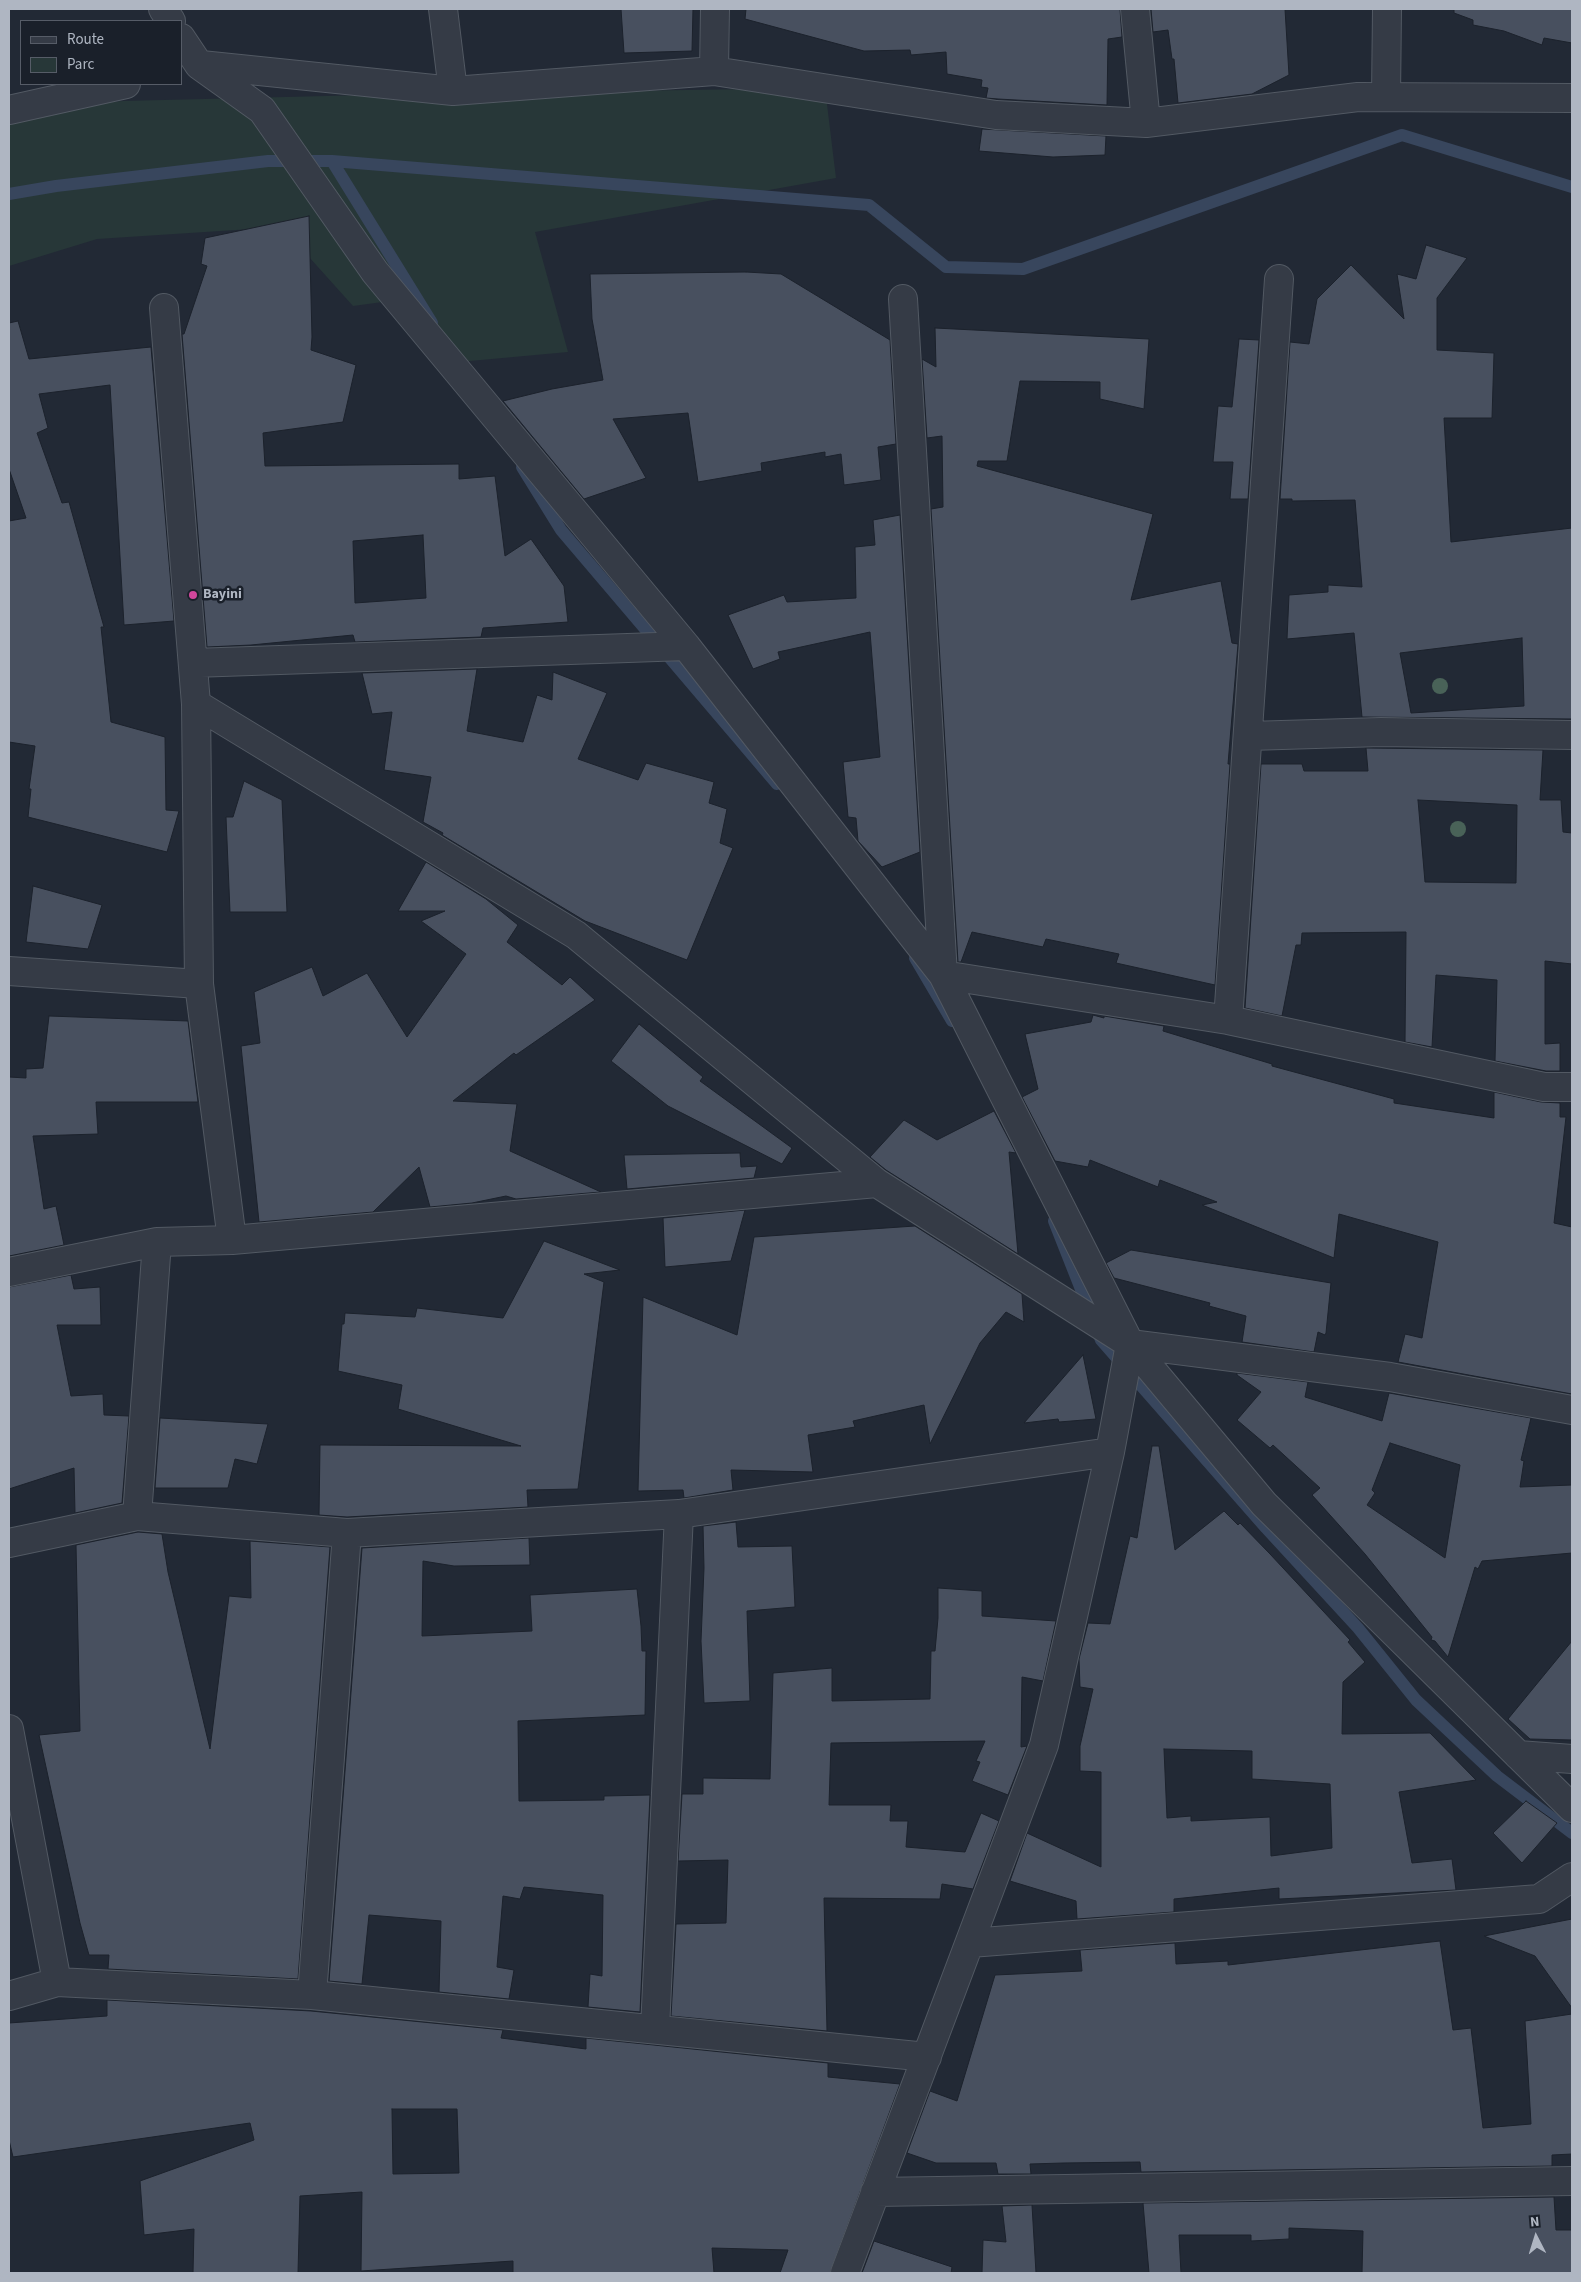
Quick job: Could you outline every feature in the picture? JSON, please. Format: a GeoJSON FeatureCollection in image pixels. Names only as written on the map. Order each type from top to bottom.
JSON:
{"type":"FeatureCollection","features":[{"type":"Feature","properties":{"kind":"street"},"geometry":{"type":"LineString","coordinates":[[163,9],[170,20]]}},
{"type":"Feature","properties":{"kind":"street"},"geometry":{"type":"LineString","coordinates":[[443,9],[453,91]]}},
{"type":"Feature","properties":{"kind":"street"},"geometry":{"type":"LineString","coordinates":[[714,71],[715,9]]}},
{"type":"Feature","properties":{"kind":"street"},"geometry":{"type":"LineString","coordinates":[[1134,9],[1146,123]]}},
{"type":"Feature","properties":{"kind":"street"},"geometry":{"type":"LineString","coordinates":[[1386,97],[1387,9]]}},
{"type":"Feature","properties":{"kind":"street"},"geometry":{"type":"LineString","coordinates":[[182,41],[190,67],[262,110],[375,272],[686,646],[944,975],[1130,1344],[1264,1504],[1572,1808]]}},
{"type":"Feature","properties":{"kind":"street"},"geometry":{"type":"LineString","coordinates":[[190,67],[453,91],[714,71],[996,115],[1146,123],[1358,97],[1572,98]]}},
{"type":"Feature","properties":{"kind":"street"},"geometry":{"type":"LineString","coordinates":[[9,110],[122,85]]}},
{"type":"Feature","properties":{"kind":"street"},"geometry":{"type":"LineString","coordinates":[[1228,1020],[1279,280]]}},
{"type":"Feature","properties":{"kind":"street"},"geometry":{"type":"LineString","coordinates":[[903,299],[944,975]]}},
{"type":"Feature","properties":{"kind":"street"},"geometry":{"type":"LineString","coordinates":[[164,308],[196,704],[199,984],[232,1240]]}},
{"type":"Feature","properties":{"kind":"street"},"geometry":{"type":"LineString","coordinates":[[193,663],[686,646]]}},
{"type":"Feature","properties":{"kind":"street"},"geometry":{"type":"LineString","coordinates":[[196,704],[576,936],[876,1183],[1130,1344],[1390,1377],[1572,1410]]}},
{"type":"Feature","properties":{"kind":"street"},"geometry":{"type":"LineString","coordinates":[[1249,736],[1381,732],[1572,735]]}},
{"type":"Feature","properties":{"kind":"street"},"geometry":{"type":"LineString","coordinates":[[9,971],[199,984]]}},
{"type":"Feature","properties":{"kind":"street"},"geometry":{"type":"LineString","coordinates":[[944,975],[1228,1020],[1544,1087],[1572,1087]]}},
{"type":"Feature","properties":{"kind":"street"},"geometry":{"type":"LineString","coordinates":[[9,1272],[157,1242],[232,1240],[876,1183]]}},
{"type":"Feature","properties":{"kind":"street"},"geometry":{"type":"LineString","coordinates":[[137,1516],[157,1242]]}},
{"type":"Feature","properties":{"kind":"street"},"geometry":{"type":"LineString","coordinates":[[845,2273],[1044,1745],[1110,1452],[1130,1344]]}},
{"type":"Feature","properties":{"kind":"street"},"geometry":{"type":"LineString","coordinates":[[9,1543],[137,1516],[347,1533],[679,1514],[1110,1452]]}},
{"type":"Feature","properties":{"kind":"street"},"geometry":{"type":"LineString","coordinates":[[655,2029],[679,1514]]}},
{"type":"Feature","properties":{"kind":"street"},"geometry":{"type":"LineString","coordinates":[[312,1995],[347,1533]]}},
{"type":"Feature","properties":{"kind":"street"},"geometry":{"type":"LineString","coordinates":[[9,1728],[57,1982]]}},
{"type":"Feature","properties":{"kind":"street"},"geometry":{"type":"LineString","coordinates":[[1518,1755],[1572,1759]]}},
{"type":"Feature","properties":{"kind":"street"},"geometry":{"type":"LineString","coordinates":[[970,1943],[1539,1899],[1572,1877]]}},
{"type":"Feature","properties":{"kind":"street"},"geometry":{"type":"LineString","coordinates":[[9,1996],[57,1982],[312,1995],[927,2057]]}},
{"type":"Feature","properties":{"kind":"street"},"geometry":{"type":"LineString","coordinates":[[875,2192],[1572,2181]]}},
{"type":"Feature","properties":{"kind":"green space"},"geometry":{"type":"Polygon","coordinates":[[[825,88],[836,178],[535,232],[568,352],[459,362],[412,298],[353,306],[282,227],[97,239],[9,266],[9,111],[123,101],[407,94],[825,88]]]}},
{"type":"Feature","properties":{"kind":"building"},"geometry":{"type":"Polygon","coordinates":[[[621,9],[693,9],[692,51],[624,53],[621,9]]]}},
{"type":"Feature","properties":{"kind":"building"},"geometry":{"type":"Polygon","coordinates":[[[746,9],[1120,9],[1122,37],[1108,39],[1107,105],[998,99],[986,98],[988,88],[981,87],[982,80],[947,74],[946,52],[911,55],[910,50],[864,51],[745,19],[746,9]]]}},
{"type":"Feature","properties":{"kind":"building"},"geometry":{"type":"Polygon","coordinates":[[[1151,9],[1285,9],[1289,75],[1252,94],[1178,103],[1174,59],[1172,59],[1168,30],[1153,32],[1151,9]]]}},
{"type":"Feature","properties":{"kind":"building"},"geometry":{"type":"Polygon","coordinates":[[[1454,9],[1572,9],[1572,43],[1544,38],[1542,45],[1504,31],[1473,25],[1473,20],[1454,13],[1454,9]]]}},
{"type":"Feature","properties":{"kind":"building"},"geometry":{"type":"Polygon","coordinates":[[[982,129],[1106,136],[1105,155],[1053,157],[979,151],[982,129]]]}},
{"type":"Feature","properties":{"kind":"building"},"geometry":{"type":"Polygon","coordinates":[[[309,216],[311,350],[356,365],[343,422],[263,433],[265,466],[459,464],[459,479],[495,476],[505,556],[531,539],[564,586],[568,622],[483,628],[481,637],[355,642],[353,635],[251,645],[207,647],[182,334],[184,334],[207,266],[201,264],[205,238],[309,216]],[[423,535],[353,541],[355,603],[426,598],[423,535]]]}},
{"type":"Feature","properties":{"kind":"building"},"geometry":{"type":"Polygon","coordinates":[[[1426,245],[1467,258],[1437,298],[1437,350],[1494,353],[1492,418],[1444,418],[1451,542],[1572,528],[1572,719],[1362,717],[1354,633],[1287,639],[1289,595],[1328,592],[1328,585],[1362,587],[1355,500],[1292,501],[1292,499],[1280,499],[1290,342],[1309,344],[1317,299],[1351,265],[1404,319],[1397,274],[1416,279],[1426,245]],[[1522,638],[1400,653],[1411,713],[1524,706],[1522,638]]]}},
{"type":"Feature","properties":{"kind":"building"},"geometry":{"type":"Polygon","coordinates":[[[746,272],[781,274],[890,340],[896,444],[878,447],[881,480],[844,485],[841,454],[825,457],[825,452],[761,463],[762,471],[698,482],[688,413],[613,419],[646,478],[584,499],[503,401],[552,389],[603,380],[592,319],[590,274],[746,272]]]}},
{"type":"Feature","properties":{"kind":"building"},"geometry":{"type":"Polygon","coordinates":[[[18,321],[29,359],[151,347],[174,621],[124,625],[110,385],[39,394],[48,428],[37,433],[62,503],[69,502],[104,627],[101,627],[111,722],[165,737],[166,810],[179,811],[167,852],[28,817],[31,789],[29,789],[35,746],[9,742],[9,521],[26,518],[9,469],[9,323],[18,321]]]}},
{"type":"Feature","properties":{"kind":"building"},"geometry":{"type":"Polygon","coordinates":[[[935,328],[1149,339],[1144,409],[1100,399],[1100,382],[1020,381],[1007,461],[978,461],[977,466],[1153,514],[1131,600],[1221,581],[1232,643],[1238,644],[1228,764],[1230,764],[1215,985],[1116,963],[1119,954],[1046,939],[1043,947],[972,932],[961,962],[958,962],[931,509],[943,507],[942,436],[927,438],[922,359],[936,367],[935,328]]]}},
{"type":"Feature","properties":{"kind":"building"},"geometry":{"type":"Polygon","coordinates":[[[1239,339],[1259,340],[1248,499],[1230,499],[1233,462],[1213,462],[1218,406],[1232,407],[1239,339]]]}},
{"type":"Feature","properties":{"kind":"building"},"geometry":{"type":"Polygon","coordinates":[[[900,515],[920,852],[882,867],[858,841],[856,818],[848,817],[843,762],[880,757],[870,632],[778,652],[780,659],[753,669],[728,615],[784,595],[787,602],[856,598],[855,547],[875,545],[873,520],[900,515]]]}},
{"type":"Feature","properties":{"kind":"building"},"geometry":{"type":"Polygon","coordinates":[[[477,669],[467,731],[523,742],[537,695],[552,700],[553,672],[607,693],[578,759],[638,780],[646,763],[714,782],[709,803],[727,809],[720,843],[733,848],[687,960],[585,921],[442,835],[443,833],[423,822],[431,777],[384,770],[392,712],[372,714],[362,673],[477,669]]]}},
{"type":"Feature","properties":{"kind":"building"},"geometry":{"type":"Polygon","coordinates":[[[1366,748],[1543,750],[1540,800],[1561,800],[1563,832],[1572,833],[1572,964],[1545,961],[1545,1044],[1560,1043],[1560,1071],[1546,1071],[1495,1061],[1497,980],[1436,975],[1432,1047],[1405,1042],[1406,932],[1302,933],[1301,945],[1296,945],[1282,1016],[1245,1008],[1261,764],[1302,764],[1304,771],[1368,771],[1366,748]],[[1418,800],[1425,882],[1516,883],[1517,805],[1418,800]]]}},
{"type":"Feature","properties":{"kind":"building"},"geometry":{"type":"Polygon","coordinates":[[[244,781],[282,800],[287,912],[230,912],[226,817],[233,817],[244,781]]]}},
{"type":"Feature","properties":{"kind":"building"},"geometry":{"type":"Polygon","coordinates":[[[426,862],[486,899],[518,925],[507,942],[562,985],[570,977],[595,1000],[516,1055],[514,1053],[453,1101],[517,1104],[510,1151],[601,1192],[516,1199],[506,1196],[472,1203],[430,1207],[419,1167],[373,1212],[259,1222],[241,1046],[260,1043],[254,992],[312,967],[323,996],[367,973],[407,1037],[466,954],[421,921],[445,911],[398,911],[426,862]]]}},
{"type":"Feature","properties":{"kind":"building"},"geometry":{"type":"Polygon","coordinates":[[[33,886],[102,905],[88,949],[26,942],[33,886]]]}},
{"type":"Feature","properties":{"kind":"building"},"geometry":{"type":"Polygon","coordinates":[[[1093,1015],[1164,1026],[1163,1031],[1272,1064],[1272,1066],[1394,1099],[1394,1103],[1494,1118],[1494,1092],[1541,1102],[1560,1103],[1560,1117],[1566,1117],[1554,1223],[1572,1227],[1572,1394],[1398,1362],[1405,1334],[1422,1338],[1438,1242],[1339,1214],[1334,1258],[1202,1205],[1217,1202],[1160,1180],[1158,1187],[1090,1160],[1088,1167],[1055,1161],[1022,1097],[1038,1089],[1025,1034],[1091,1022],[1093,1015]]]}},
{"type":"Feature","properties":{"kind":"building"},"geometry":{"type":"Polygon","coordinates":[[[49,1016],[188,1021],[198,1102],[96,1102],[98,1134],[33,1136],[44,1209],[56,1206],[64,1245],[9,1256],[9,1077],[26,1078],[26,1069],[43,1068],[49,1016]]]}},
{"type":"Feature","properties":{"kind":"building"},"geometry":{"type":"Polygon","coordinates":[[[639,1024],[703,1077],[700,1081],[792,1148],[782,1164],[668,1106],[611,1061],[639,1024]]]}},
{"type":"Feature","properties":{"kind":"building"},"geometry":{"type":"Polygon","coordinates":[[[994,1111],[1016,1153],[1009,1152],[1018,1254],[886,1170],[870,1157],[904,1120],[937,1140],[994,1111]]]}},
{"type":"Feature","properties":{"kind":"building"},"geometry":{"type":"Polygon","coordinates":[[[740,1153],[741,1167],[757,1166],[754,1178],[627,1189],[624,1155],[740,1153]]]}},
{"type":"Feature","properties":{"kind":"building"},"geometry":{"type":"Polygon","coordinates":[[[745,1210],[731,1261],[665,1267],[663,1218],[745,1210]]]}},
{"type":"Feature","properties":{"kind":"building"},"geometry":{"type":"Polygon","coordinates":[[[915,1226],[1022,1294],[1024,1322],[1006,1312],[980,1343],[930,1444],[924,1405],[853,1421],[855,1427],[808,1435],[813,1472],[731,1470],[733,1490],[684,1498],[683,1490],[638,1491],[643,1297],[737,1335],[754,1237],[915,1226]]]}},
{"type":"Feature","properties":{"kind":"building"},"geometry":{"type":"Polygon","coordinates":[[[544,1241],[620,1270],[584,1274],[604,1282],[578,1489],[527,1490],[528,1507],[347,1517],[319,1515],[320,1445],[521,1446],[398,1409],[402,1385],[338,1371],[342,1324],[344,1324],[345,1313],[415,1317],[417,1308],[503,1318],[544,1241]]]}},
{"type":"Feature","properties":{"kind":"building"},"geometry":{"type":"Polygon","coordinates":[[[1131,1250],[1331,1283],[1326,1333],[1325,1335],[1318,1332],[1314,1352],[1242,1342],[1246,1316],[1209,1306],[1210,1303],[1114,1278],[1106,1263],[1131,1250]]]}},
{"type":"Feature","properties":{"kind":"building"},"geometry":{"type":"Polygon","coordinates":[[[71,1275],[74,1289],[100,1287],[101,1325],[57,1325],[71,1396],[103,1394],[104,1415],[129,1416],[122,1503],[75,1513],[74,1468],[9,1489],[9,1287],[71,1275]]]}},
{"type":"Feature","properties":{"kind":"building"},"geometry":{"type":"Polygon","coordinates":[[[1083,1355],[1096,1419],[1059,1422],[1058,1419],[1024,1423],[1083,1355]]]}},
{"type":"Feature","properties":{"kind":"building"},"geometry":{"type":"Polygon","coordinates":[[[1237,1373],[1308,1382],[1305,1397],[1382,1421],[1389,1393],[1531,1418],[1521,1460],[1524,1461],[1520,1487],[1572,1485],[1572,1553],[1482,1561],[1478,1569],[1475,1567],[1448,1657],[1435,1641],[1431,1640],[1432,1637],[1365,1554],[1312,1495],[1320,1488],[1273,1445],[1270,1448],[1237,1420],[1261,1392],[1237,1375],[1237,1373]],[[1390,1443],[1372,1490],[1375,1493],[1367,1505],[1445,1558],[1460,1465],[1390,1443]]]}},
{"type":"Feature","properties":{"kind":"building"},"geometry":{"type":"Polygon","coordinates":[[[160,1418],[268,1424],[257,1464],[235,1459],[228,1488],[155,1488],[160,1418]]]}},
{"type":"Feature","properties":{"kind":"building"},"geometry":{"type":"Polygon","coordinates":[[[1152,1446],[1159,1446],[1175,1550],[1224,1511],[1238,1525],[1240,1523],[1270,1554],[1350,1640],[1348,1642],[1365,1662],[1343,1682],[1342,1734],[1430,1733],[1476,1780],[1399,1792],[1412,1863],[1452,1859],[1456,1890],[1279,1899],[1279,1888],[1174,1899],[1174,1912],[1077,1919],[1076,1901],[1010,1881],[1027,1833],[1101,1867],[1101,1772],[1080,1771],[1080,1746],[1093,1689],[1080,1687],[1079,1659],[1088,1623],[1110,1624],[1130,1536],[1137,1538],[1152,1446]],[[1164,1749],[1167,1818],[1191,1816],[1191,1821],[1270,1817],[1271,1856],[1332,1848],[1330,1784],[1252,1779],[1252,1751],[1164,1749]]]}},
{"type":"Feature","properties":{"kind":"building"},"geometry":{"type":"Polygon","coordinates":[[[736,1522],[738,1547],[792,1546],[795,1607],[747,1611],[750,1701],[704,1703],[701,1641],[704,1568],[703,1526],[736,1522]]]}},
{"type":"Feature","properties":{"kind":"building"},"geometry":{"type":"Polygon","coordinates":[[[138,1532],[162,1534],[168,1572],[210,1749],[229,1596],[251,1598],[250,1541],[330,1547],[298,1979],[108,1969],[109,1955],[89,1955],[80,1923],[39,1735],[80,1731],[76,1545],[138,1532]]]}},
{"type":"Feature","properties":{"kind":"building"},"geometry":{"type":"Polygon","coordinates":[[[529,1538],[530,1565],[454,1566],[423,1561],[422,1636],[532,1631],[530,1595],[637,1589],[642,1651],[646,1651],[645,1715],[518,1721],[519,1801],[604,1800],[604,1796],[650,1795],[640,2012],[588,2007],[590,1974],[602,1976],[603,1895],[524,1887],[520,1899],[503,1896],[497,1967],[514,1970],[509,1999],[439,1992],[441,1921],[369,1915],[362,1984],[329,1981],[362,1548],[529,1538]]]}},
{"type":"Feature","properties":{"kind":"building"},"geometry":{"type":"Polygon","coordinates":[[[938,1588],[982,1591],[982,1616],[1056,1621],[1043,1681],[1022,1677],[1021,1747],[1027,1746],[1008,1795],[972,1781],[980,1762],[976,1761],[985,1741],[831,1743],[829,1805],[891,1805],[890,1821],[908,1821],[906,1847],[965,1852],[981,1813],[999,1821],[973,1889],[942,1884],[940,1899],[824,1898],[827,2031],[671,2016],[676,1924],[726,1923],[728,1860],[678,1861],[682,1794],[703,1794],[703,1778],[770,1779],[773,1673],[832,1668],[832,1701],[930,1699],[931,1651],[935,1651],[938,1588]]]}},
{"type":"Feature","properties":{"kind":"building"},"geometry":{"type":"Polygon","coordinates":[[[1572,1641],[1572,1740],[1530,1739],[1508,1719],[1572,1641]]]}},
{"type":"Feature","properties":{"kind":"building"},"geometry":{"type":"Polygon","coordinates":[[[1526,1801],[1557,1823],[1522,1863],[1493,1833],[1526,1801]]]}},
{"type":"Feature","properties":{"kind":"building"},"geometry":{"type":"Polygon","coordinates":[[[1572,1919],[1572,2008],[1535,1956],[1484,1936],[1572,1919]]]}},
{"type":"Feature","properties":{"kind":"building"},"geometry":{"type":"Polygon","coordinates":[[[1440,1941],[1453,2030],[1471,2028],[1483,2128],[1531,2124],[1525,2021],[1572,2014],[1572,2154],[1552,2155],[1552,2166],[1141,2172],[1140,2162],[1063,2163],[1030,2164],[1031,2174],[998,2174],[996,2163],[936,2163],[907,2153],[930,2091],[957,2101],[995,1975],[1082,1971],[1080,1950],[1175,1943],[1176,1964],[1228,1961],[1228,1965],[1440,1941]]]}},
{"type":"Feature","properties":{"kind":"building"},"geometry":{"type":"Polygon","coordinates":[[[107,2000],[311,2011],[503,2030],[501,2038],[586,2049],[586,2038],[828,2063],[828,2077],[900,2084],[830,2273],[780,2273],[788,2250],[712,2248],[714,2273],[513,2273],[513,2261],[361,2271],[362,2192],[300,2196],[298,2273],[193,2273],[194,2229],[144,2235],[140,2181],[254,2140],[250,2123],[13,2157],[9,2140],[9,2023],[107,2016],[107,2000]],[[392,2109],[393,2174],[459,2173],[457,2109],[392,2109]]]}},
{"type":"Feature","properties":{"kind":"building"},"geometry":{"type":"Polygon","coordinates":[[[1554,2197],[1556,2230],[1572,2230],[1572,2273],[1362,2273],[1363,2231],[1289,2228],[1289,2239],[1251,2241],[1251,2235],[1179,2235],[1181,2273],[1149,2273],[1143,2203],[1554,2197]]]}},
{"type":"Feature","properties":{"kind":"building"},"geometry":{"type":"Polygon","coordinates":[[[1032,2205],[1036,2273],[982,2273],[983,2240],[1006,2242],[1002,2206],[1032,2205]]]}},
{"type":"Feature","properties":{"kind":"building"},"geometry":{"type":"Polygon","coordinates":[[[874,2241],[952,2267],[951,2273],[862,2273],[874,2241]]]}},
{"type":"Feature","properties":{"kind":"waterway"},"geometry":{"type":"LineString","coordinates":[[9,194],[56,186],[268,161],[332,161],[869,205],[946,267],[1023,269],[1402,135],[1572,187]]}},
{"type":"Feature","properties":{"kind":"waterway"},"geometry":{"type":"LineString","coordinates":[[332,161],[432,323]]}},
{"type":"Feature","properties":{"kind":"waterway"},"geometry":{"type":"LineString","coordinates":[[522,467],[561,530],[777,784]]}},
{"type":"Feature","properties":{"kind":"waterway"},"geometry":{"type":"LineString","coordinates":[[915,958],[952,1021]]}},
{"type":"Feature","properties":{"kind":"waterway"},"geometry":{"type":"LineString","coordinates":[[1054,1221],[1101,1340],[1266,1528],[1358,1628],[1416,1700],[1497,1776],[1572,1833]]}},
{"type":"Feature","properties":{"kind":"place","name":"Bayini"},"geometry":{"type":"Point","coordinates":[193,595]}}]}
